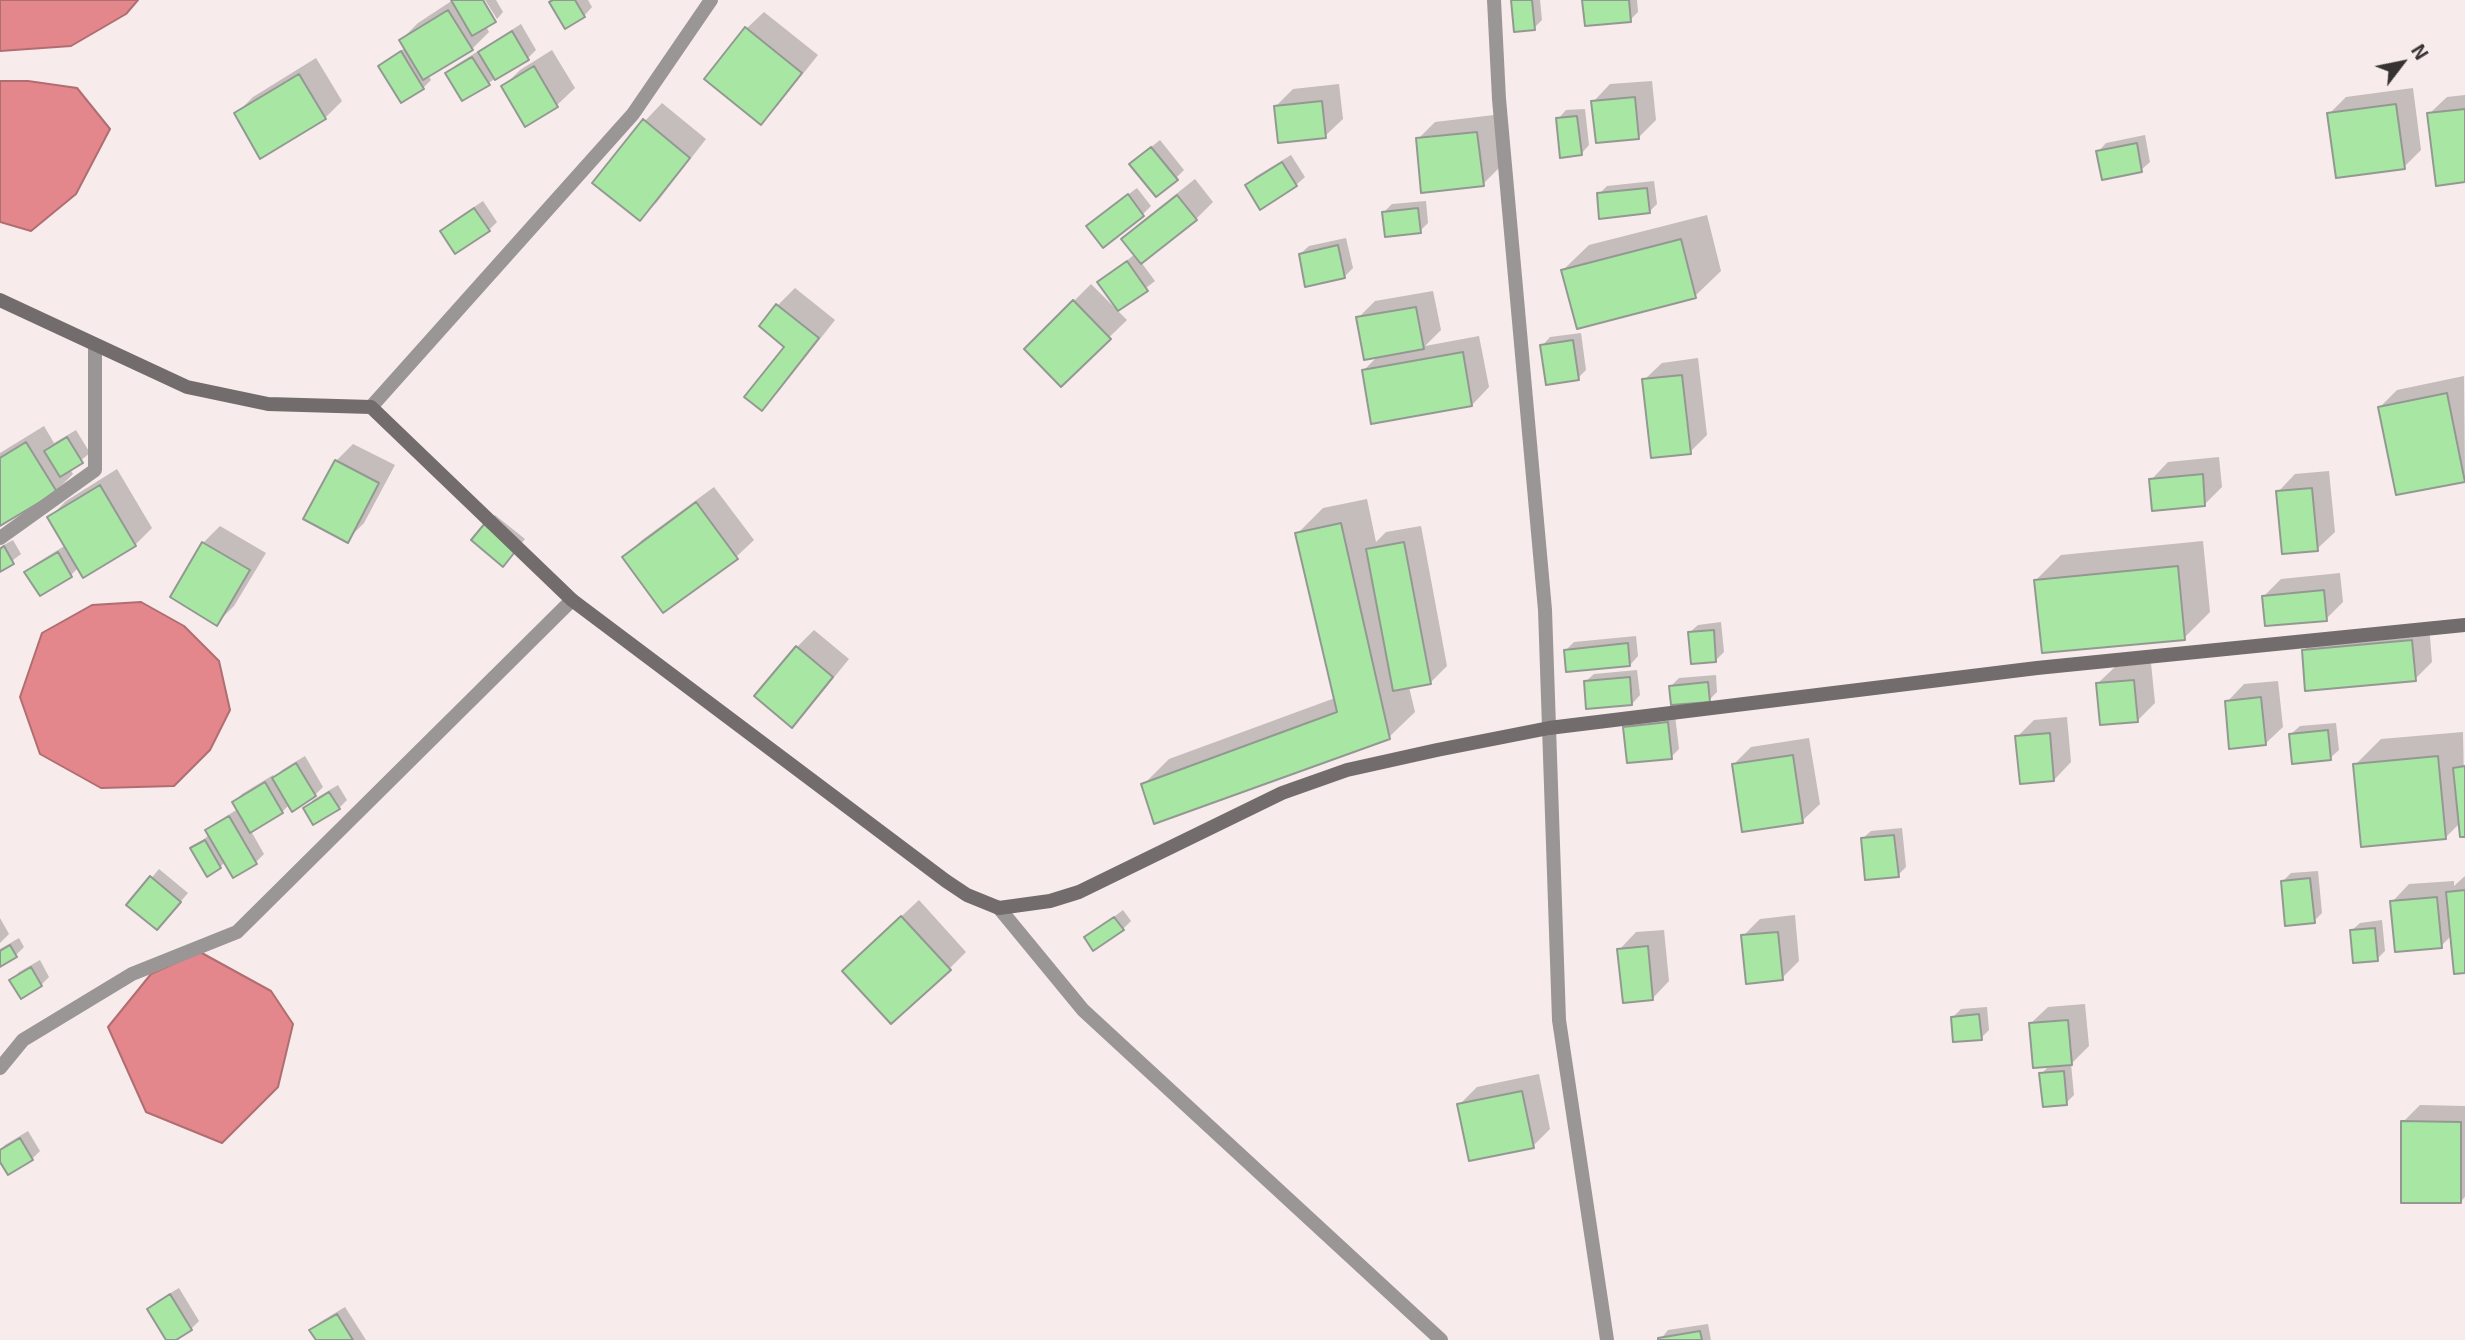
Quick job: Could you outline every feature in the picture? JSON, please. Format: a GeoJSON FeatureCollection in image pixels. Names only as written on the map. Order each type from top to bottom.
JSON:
{"type":"FeatureCollection","features":[{"type":"Feature","properties":{"kind":"street"},"geometry":{"type":"LineString","coordinates":[[371,407],[633,114],[712,0]]}},
{"type":"Feature","properties":{"kind":"street"},"geometry":{"type":"LineString","coordinates":[[1494,0],[1499,99],[1545,610],[1559,1020],[1607,1340]]}},
{"type":"Feature","properties":{"kind":"street"},"geometry":{"type":"LineString","coordinates":[[0,300],[187,387],[268,404],[371,407],[572,600],[946,881],[967,895],[999,908],[1083,1010],[1441,1340]]}},
{"type":"Feature","properties":{"kind":"street"},"geometry":{"type":"LineString","coordinates":[[0,538],[95,470],[94,346]]}},
{"type":"Feature","properties":{"kind":"street"},"geometry":{"type":"LineString","coordinates":[[0,1068],[23,1040],[132,974],[237,932],[572,600]]}},
{"type":"Feature","properties":{"kind":"street"},"geometry":{"type":"LineString","coordinates":[[999,908],[1051,901],[1079,892],[1282,793],[1347,770],[1549,729],[2037,668],[2465,625]]}},
{"type":"Feature","properties":{"kind":"shaded area"},"geometry":{"type":"Polygon","coordinates":[[[0,0],[138,0],[126,14],[71,46],[0,51],[0,0]]]}},
{"type":"Feature","properties":{"kind":"shaded area"},"geometry":{"type":"Polygon","coordinates":[[[0,81],[28,81],[77,88],[110,129],[76,194],[31,231],[0,222],[0,81]]]}},
{"type":"Feature","properties":{"kind":"shaded area"},"geometry":{"type":"Polygon","coordinates":[[[141,602],[184,626],[219,661],[230,710],[210,750],[174,786],[101,788],[40,754],[20,697],[42,633],[92,605],[141,602]]]}},
{"type":"Feature","properties":{"kind":"shaded area"},"geometry":{"type":"Polygon","coordinates":[[[200,952],[271,991],[293,1024],[278,1087],[222,1143],[146,1112],[108,1027],[151,974],[200,952]]]}},
{"type":"Feature","properties":{"kind":"building"},"geometry":{"type":"Polygon","coordinates":[[[451,0],[483,0],[496,22],[472,36],[451,0]]]}},
{"type":"Feature","properties":{"kind":"building"},"geometry":{"type":"Polygon","coordinates":[[[575,0],[585,17],[565,29],[549,2],[575,0]]]}},
{"type":"Feature","properties":{"kind":"building"},"geometry":{"type":"Polygon","coordinates":[[[1511,0],[1532,0],[1535,30],[1514,32],[1511,0]]]}},
{"type":"Feature","properties":{"kind":"building"},"geometry":{"type":"Polygon","coordinates":[[[1582,0],[1629,0],[1631,22],[1585,26],[1582,0]]]}},
{"type":"Feature","properties":{"kind":"building"},"geometry":{"type":"Polygon","coordinates":[[[448,10],[473,50],[423,80],[399,40],[448,10]]]}},
{"type":"Feature","properties":{"kind":"building"},"geometry":{"type":"Polygon","coordinates":[[[745,27],[802,73],[761,125],[704,79],[745,27]]]}},
{"type":"Feature","properties":{"kind":"building"},"geometry":{"type":"Polygon","coordinates":[[[512,31],[529,60],[495,80],[478,52],[512,31]]]}},
{"type":"Feature","properties":{"kind":"building"},"geometry":{"type":"Polygon","coordinates":[[[401,51],[424,89],[401,103],[378,66],[401,51]]]}},
{"type":"Feature","properties":{"kind":"building"},"geometry":{"type":"Polygon","coordinates":[[[472,57],[490,85],[462,101],[445,73],[472,57]]]}},
{"type":"Feature","properties":{"kind":"building"},"geometry":{"type":"Polygon","coordinates":[[[534,66],[558,107],[525,127],[501,86],[534,66]]]}},
{"type":"Feature","properties":{"kind":"building"},"geometry":{"type":"Polygon","coordinates":[[[299,74],[326,119],[260,159],[234,113],[299,74]]]}},
{"type":"Feature","properties":{"kind":"building"},"geometry":{"type":"Polygon","coordinates":[[[1635,97],[1639,139],[1596,143],[1591,101],[1635,97]]]}},
{"type":"Feature","properties":{"kind":"building"},"geometry":{"type":"Polygon","coordinates":[[[1322,101],[1326,138],[1278,143],[1274,106],[1322,101]]]}},
{"type":"Feature","properties":{"kind":"building"},"geometry":{"type":"Polygon","coordinates":[[[2396,104],[2405,169],[2336,178],[2327,113],[2396,104]]]}},
{"type":"Feature","properties":{"kind":"building"},"geometry":{"type":"Polygon","coordinates":[[[2465,109],[2465,182],[2436,186],[2427,113],[2465,109]]]}},
{"type":"Feature","properties":{"kind":"building"},"geometry":{"type":"Polygon","coordinates":[[[1577,116],[1582,155],[1560,158],[1556,118],[1577,116]]]}},
{"type":"Feature","properties":{"kind":"building"},"geometry":{"type":"Polygon","coordinates":[[[643,119],[690,158],[640,221],[592,183],[643,119]]]}},
{"type":"Feature","properties":{"kind":"building"},"geometry":{"type":"Polygon","coordinates":[[[1477,132],[1484,186],[1421,193],[1416,138],[1477,132]]]}},
{"type":"Feature","properties":{"kind":"building"},"geometry":{"type":"Polygon","coordinates":[[[2137,143],[2142,172],[2102,180],[2096,151],[2137,143]]]}},
{"type":"Feature","properties":{"kind":"building"},"geometry":{"type":"Polygon","coordinates":[[[1151,147],[1178,180],[1156,197],[1129,164],[1151,147]]]}},
{"type":"Feature","properties":{"kind":"building"},"geometry":{"type":"Polygon","coordinates":[[[1282,162],[1297,186],[1260,210],[1245,185],[1282,162]]]}},
{"type":"Feature","properties":{"kind":"building"},"geometry":{"type":"Polygon","coordinates":[[[1647,188],[1650,213],[1599,219],[1597,193],[1647,188]]]}},
{"type":"Feature","properties":{"kind":"building"},"geometry":{"type":"Polygon","coordinates":[[[1128,194],[1144,216],[1103,248],[1086,226],[1128,194]]]}},
{"type":"Feature","properties":{"kind":"building"},"geometry":{"type":"Polygon","coordinates":[[[1177,195],[1197,220],[1141,264],[1121,239],[1177,195]]]}},
{"type":"Feature","properties":{"kind":"building"},"geometry":{"type":"Polygon","coordinates":[[[474,208],[490,231],[455,254],[440,231],[474,208]]]}},
{"type":"Feature","properties":{"kind":"building"},"geometry":{"type":"Polygon","coordinates":[[[1418,208],[1421,233],[1385,237],[1382,212],[1418,208]]]}},
{"type":"Feature","properties":{"kind":"building"},"geometry":{"type":"Polygon","coordinates":[[[1681,239],[1696,298],[1577,329],[1561,270],[1681,239]]]}},
{"type":"Feature","properties":{"kind":"building"},"geometry":{"type":"Polygon","coordinates":[[[1338,245],[1345,278],[1305,287],[1299,254],[1338,245]]]}},
{"type":"Feature","properties":{"kind":"building"},"geometry":{"type":"Polygon","coordinates":[[[1127,261],[1148,291],[1118,311],[1097,282],[1127,261]]]}},
{"type":"Feature","properties":{"kind":"building"},"geometry":{"type":"Polygon","coordinates":[[[1073,300],[1111,339],[1061,387],[1024,349],[1073,300]]]}},
{"type":"Feature","properties":{"kind":"building"},"geometry":{"type":"Polygon","coordinates":[[[776,304],[819,338],[762,411],[744,397],[784,347],[759,326],[776,304]]]}},
{"type":"Feature","properties":{"kind":"building"},"geometry":{"type":"Polygon","coordinates":[[[1416,307],[1424,349],[1364,360],[1356,317],[1416,307]]]}},
{"type":"Feature","properties":{"kind":"building"},"geometry":{"type":"Polygon","coordinates":[[[1573,340],[1579,380],[1546,385],[1540,345],[1573,340]]]}},
{"type":"Feature","properties":{"kind":"building"},"geometry":{"type":"Polygon","coordinates":[[[1463,352],[1472,406],[1371,424],[1362,370],[1463,352]]]}},
{"type":"Feature","properties":{"kind":"building"},"geometry":{"type":"Polygon","coordinates":[[[1682,375],[1691,454],[1651,458],[1642,379],[1682,375]]]}},
{"type":"Feature","properties":{"kind":"building"},"geometry":{"type":"Polygon","coordinates":[[[2447,393],[2465,482],[2396,495],[2378,407],[2447,393]]]}},
{"type":"Feature","properties":{"kind":"building"},"geometry":{"type":"Polygon","coordinates":[[[67,437],[83,463],[60,477],[44,451],[67,437]]]}},
{"type":"Feature","properties":{"kind":"building"},"geometry":{"type":"Polygon","coordinates":[[[26,442],[57,492],[0,526],[0,458],[26,442]]]}},
{"type":"Feature","properties":{"kind":"building"},"geometry":{"type":"Polygon","coordinates":[[[335,460],[379,483],[348,543],[303,519],[335,460]]]}},
{"type":"Feature","properties":{"kind":"building"},"geometry":{"type":"Polygon","coordinates":[[[2203,474],[2205,506],[2152,511],[2149,479],[2203,474]]]}},
{"type":"Feature","properties":{"kind":"building"},"geometry":{"type":"Polygon","coordinates":[[[100,485],[136,546],[83,578],[47,517],[100,485]]]}},
{"type":"Feature","properties":{"kind":"building"},"geometry":{"type":"Polygon","coordinates":[[[2312,488],[2318,551],[2282,554],[2276,491],[2312,488]]]}},
{"type":"Feature","properties":{"kind":"building"},"geometry":{"type":"Polygon","coordinates":[[[696,502],[738,559],[663,613],[622,557],[696,502]]]}},
{"type":"Feature","properties":{"kind":"building"},"geometry":{"type":"Polygon","coordinates":[[[486,522],[518,548],[503,567],[471,540],[486,522]]]}},
{"type":"Feature","properties":{"kind":"building"},"geometry":{"type":"Polygon","coordinates":[[[1341,523],[1390,739],[1154,824],[1141,784],[1337,712],[1295,533],[1341,523]]]}},
{"type":"Feature","properties":{"kind":"building"},"geometry":{"type":"Polygon","coordinates":[[[202,542],[250,570],[217,626],[170,597],[202,542]]]}},
{"type":"Feature","properties":{"kind":"building"},"geometry":{"type":"Polygon","coordinates":[[[1404,542],[1431,684],[1393,691],[1366,549],[1404,542]]]}},
{"type":"Feature","properties":{"kind":"building"},"geometry":{"type":"Polygon","coordinates":[[[4,546],[14,564],[0,572],[0,549],[4,546]]]}},
{"type":"Feature","properties":{"kind":"building"},"geometry":{"type":"Polygon","coordinates":[[[58,552],[72,577],[40,596],[24,572],[58,552]]]}},
{"type":"Feature","properties":{"kind":"building"},"geometry":{"type":"Polygon","coordinates":[[[2178,566],[2185,640],[2042,653],[2034,580],[2178,566]]]}},
{"type":"Feature","properties":{"kind":"building"},"geometry":{"type":"Polygon","coordinates":[[[2324,590],[2327,621],[2265,626],[2262,596],[2324,590]]]}},
{"type":"Feature","properties":{"kind":"building"},"geometry":{"type":"Polygon","coordinates":[[[1714,630],[1716,662],[1691,664],[1688,632],[1714,630]]]}},
{"type":"Feature","properties":{"kind":"building"},"geometry":{"type":"Polygon","coordinates":[[[2412,640],[2416,681],[2305,691],[2302,650],[2412,640]]]}},
{"type":"Feature","properties":{"kind":"building"},"geometry":{"type":"Polygon","coordinates":[[[1628,643],[1630,666],[1566,672],[1564,650],[1628,643]]]}},
{"type":"Feature","properties":{"kind":"building"},"geometry":{"type":"Polygon","coordinates":[[[796,646],[833,677],[792,728],[754,696],[796,646]]]}},
{"type":"Feature","properties":{"kind":"building"},"geometry":{"type":"Polygon","coordinates":[[[1630,677],[1632,705],[1586,709],[1584,681],[1630,677]]]}},
{"type":"Feature","properties":{"kind":"building"},"geometry":{"type":"Polygon","coordinates":[[[2134,680],[2138,722],[2100,725],[2096,683],[2134,680]]]}},
{"type":"Feature","properties":{"kind":"building"},"geometry":{"type":"Polygon","coordinates":[[[1708,682],[1710,702],[1671,705],[1669,686],[1708,682]]]}},
{"type":"Feature","properties":{"kind":"building"},"geometry":{"type":"Polygon","coordinates":[[[2261,697],[2266,745],[2229,749],[2225,701],[2261,697]]]}},
{"type":"Feature","properties":{"kind":"building"},"geometry":{"type":"Polygon","coordinates":[[[1668,722],[1672,759],[1627,763],[1623,727],[1668,722]]]}},
{"type":"Feature","properties":{"kind":"building"},"geometry":{"type":"Polygon","coordinates":[[[2328,730],[2331,760],[2292,764],[2289,734],[2328,730]]]}},
{"type":"Feature","properties":{"kind":"building"},"geometry":{"type":"Polygon","coordinates":[[[2050,733],[2054,781],[2020,784],[2015,736],[2050,733]]]}},
{"type":"Feature","properties":{"kind":"building"},"geometry":{"type":"Polygon","coordinates":[[[1793,755],[1803,823],[1742,832],[1732,764],[1793,755]]]}},
{"type":"Feature","properties":{"kind":"building"},"geometry":{"type":"Polygon","coordinates":[[[2438,756],[2446,839],[2361,847],[2353,764],[2438,756]]]}},
{"type":"Feature","properties":{"kind":"building"},"geometry":{"type":"Polygon","coordinates":[[[296,763],[316,796],[292,812],[272,778],[296,763]]]}},
{"type":"Feature","properties":{"kind":"building"},"geometry":{"type":"Polygon","coordinates":[[[2465,766],[2465,837],[2460,837],[2453,768],[2465,766]]]}},
{"type":"Feature","properties":{"kind":"building"},"geometry":{"type":"Polygon","coordinates":[[[265,782],[283,813],[250,833],[232,802],[265,782]]]}},
{"type":"Feature","properties":{"kind":"building"},"geometry":{"type":"Polygon","coordinates":[[[329,792],[340,809],[313,825],[303,808],[329,792]]]}},
{"type":"Feature","properties":{"kind":"building"},"geometry":{"type":"Polygon","coordinates":[[[229,816],[257,864],[233,878],[205,830],[229,816]]]}},
{"type":"Feature","properties":{"kind":"building"},"geometry":{"type":"Polygon","coordinates":[[[1894,835],[1899,877],[1865,880],[1861,838],[1894,835]]]}},
{"type":"Feature","properties":{"kind":"building"},"geometry":{"type":"Polygon","coordinates":[[[205,840],[221,868],[207,877],[190,848],[205,840]]]}},
{"type":"Feature","properties":{"kind":"building"},"geometry":{"type":"Polygon","coordinates":[[[150,876],[181,902],[157,930],[126,905],[150,876]]]}},
{"type":"Feature","properties":{"kind":"building"},"geometry":{"type":"Polygon","coordinates":[[[2310,878],[2315,923],[2285,926],[2281,881],[2310,878]]]}},
{"type":"Feature","properties":{"kind":"building"},"geometry":{"type":"Polygon","coordinates":[[[2465,890],[2465,973],[2454,974],[2446,892],[2465,890]]]}},
{"type":"Feature","properties":{"kind":"building"},"geometry":{"type":"Polygon","coordinates":[[[2437,897],[2442,948],[2395,952],[2390,901],[2437,897]]]}},
{"type":"Feature","properties":{"kind":"building"},"geometry":{"type":"Polygon","coordinates":[[[901,916],[951,970],[891,1024],[842,971],[901,916]]]}},
{"type":"Feature","properties":{"kind":"building"},"geometry":{"type":"Polygon","coordinates":[[[1114,917],[1124,930],[1093,951],[1084,937],[1114,917]]]}},
{"type":"Feature","properties":{"kind":"building"},"geometry":{"type":"Polygon","coordinates":[[[2375,928],[2378,961],[2353,963],[2350,930],[2375,928]]]}},
{"type":"Feature","properties":{"kind":"building"},"geometry":{"type":"Polygon","coordinates":[[[1778,932],[1783,980],[1746,984],[1741,935],[1778,932]]]}},
{"type":"Feature","properties":{"kind":"building"},"geometry":{"type":"Polygon","coordinates":[[[10,945],[17,957],[0,967],[0,951],[10,945]]]}},
{"type":"Feature","properties":{"kind":"building"},"geometry":{"type":"Polygon","coordinates":[[[1648,946],[1653,1000],[1623,1003],[1617,949],[1648,946]]]}},
{"type":"Feature","properties":{"kind":"building"},"geometry":{"type":"Polygon","coordinates":[[[31,967],[42,986],[21,999],[9,980],[31,967]]]}},
{"type":"Feature","properties":{"kind":"building"},"geometry":{"type":"Polygon","coordinates":[[[1979,1014],[1982,1040],[1953,1042],[1951,1017],[1979,1014]]]}},
{"type":"Feature","properties":{"kind":"building"},"geometry":{"type":"Polygon","coordinates":[[[2068,1020],[2072,1065],[2033,1068],[2029,1023],[2068,1020]]]}},
{"type":"Feature","properties":{"kind":"building"},"geometry":{"type":"Polygon","coordinates":[[[2064,1071],[2067,1105],[2043,1107],[2039,1073],[2064,1071]]]}},
{"type":"Feature","properties":{"kind":"building"},"geometry":{"type":"Polygon","coordinates":[[[1522,1091],[1534,1148],[1469,1161],[1457,1104],[1522,1091]]]}},
{"type":"Feature","properties":{"kind":"building"},"geometry":{"type":"Polygon","coordinates":[[[2401,1121],[2461,1122],[2461,1203],[2401,1203],[2401,1121]]]}},
{"type":"Feature","properties":{"kind":"building"},"geometry":{"type":"Polygon","coordinates":[[[20,1138],[33,1160],[8,1175],[0,1162],[0,1150],[20,1138]]]}},
{"type":"Feature","properties":{"kind":"building"},"geometry":{"type":"Polygon","coordinates":[[[170,1294],[192,1330],[176,1340],[166,1340],[147,1309],[170,1294]]]}},
{"type":"Feature","properties":{"kind":"building"},"geometry":{"type":"Polygon","coordinates":[[[337,1314],[353,1340],[316,1340],[309,1330],[337,1314]]]}},
{"type":"Feature","properties":{"kind":"building"},"geometry":{"type":"Polygon","coordinates":[[[1700,1331],[1702,1340],[1658,1340],[1658,1338],[1700,1331]]]}}]}
